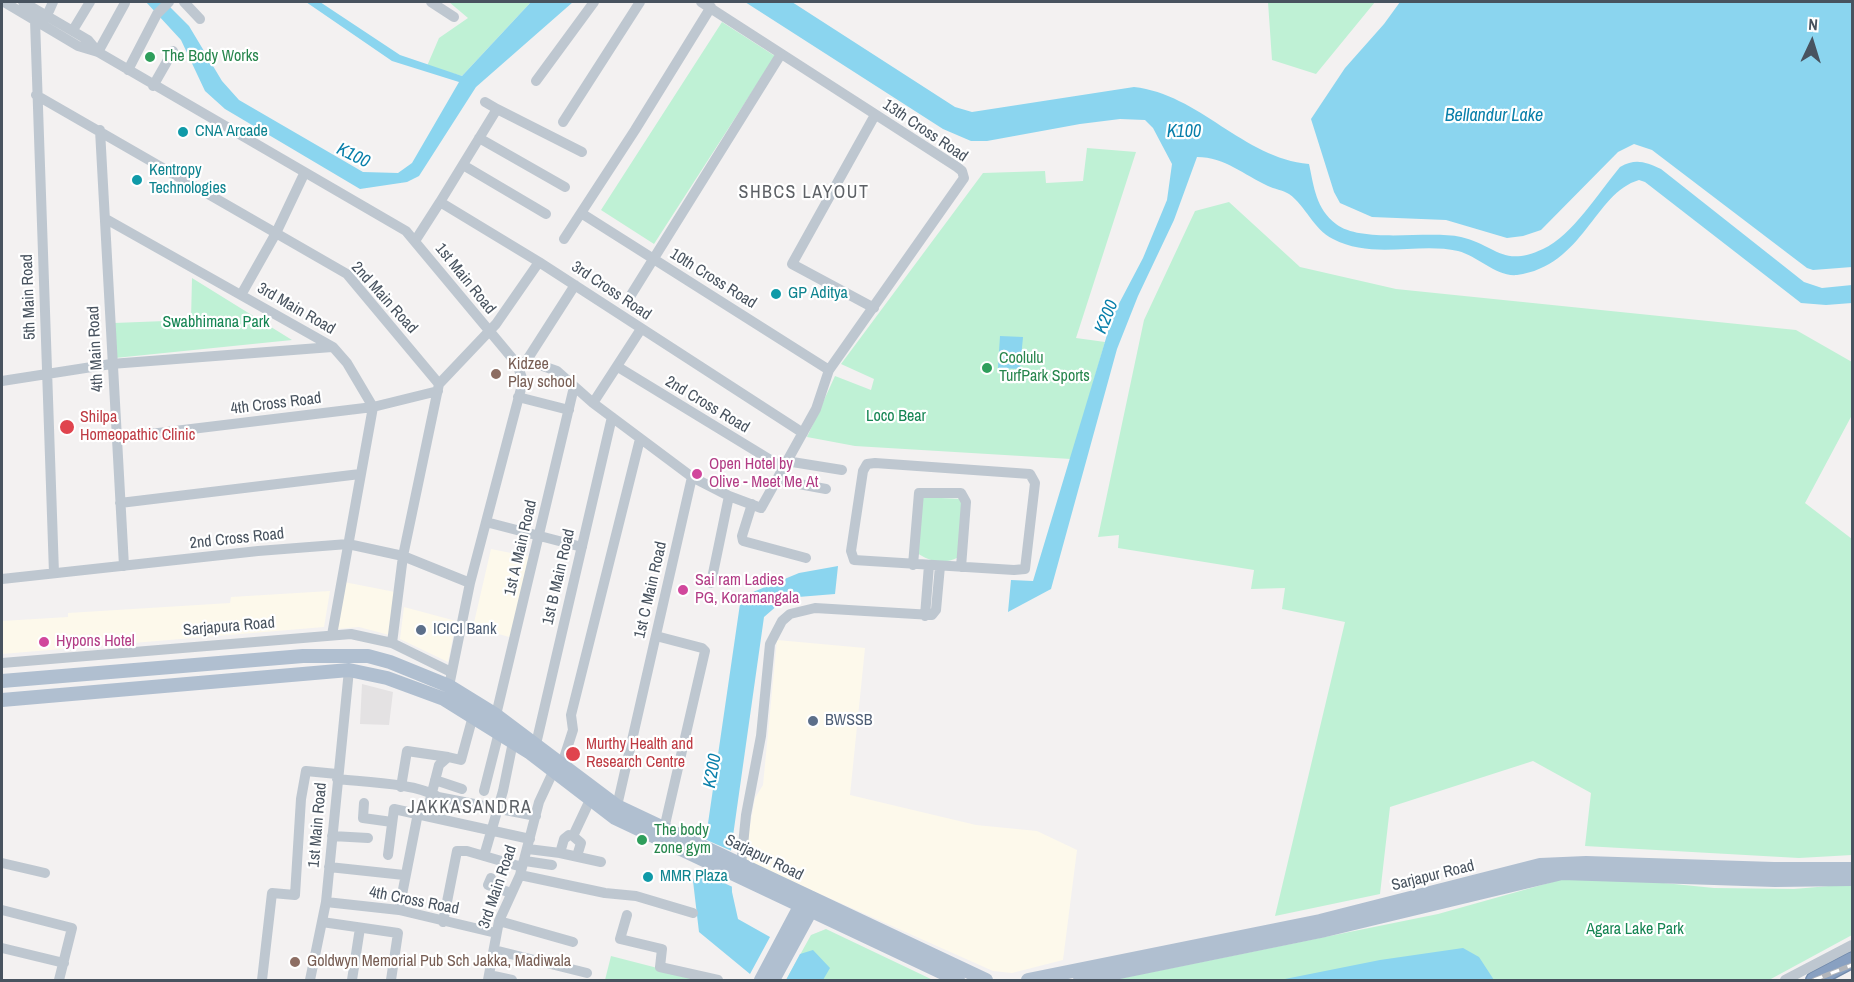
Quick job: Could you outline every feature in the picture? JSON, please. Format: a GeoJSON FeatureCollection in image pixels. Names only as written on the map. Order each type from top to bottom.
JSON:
{"type":"FeatureCollection","features":[{"type":"Feature","properties":{"kind":"highway"},"geometry":{"type":"LineString","coordinates":[[1814,981],[1852,960]]}},
{"type":"Feature","properties":{"kind":"main road","name":"Sarjapura Road"},"geometry":{"type":"LineString","coordinates":[[2,681],[303,656],[368,656],[450,679]]}},
{"type":"Feature","properties":{"kind":"main road"},"geometry":{"type":"LineString","coordinates":[[303,656],[303,674]]}},
{"type":"Feature","properties":{"kind":"main road","name":"Sarjapur Road"},"geometry":{"type":"LineString","coordinates":[[349,670],[387,678],[444,699],[617,806],[664,829],[698,850]]}},
{"type":"Feature","properties":{"kind":"main road"},"geometry":{"type":"LineString","coordinates":[[2,700],[349,670]]}},
{"type":"Feature","properties":{"kind":"main road","name":"Sarjapur Road"},"geometry":{"type":"LineString","coordinates":[[450,679],[536,744],[590,800],[615,818],[738,867],[958,981]]}},
{"type":"Feature","properties":{"kind":"main road","name":"Sarjapur Road"},"geometry":{"type":"LineString","coordinates":[[1028,981],[1271,936],[1540,865],[1586,863],[1852,869]]}},
{"type":"Feature","properties":{"kind":"main road","name":"Sarjapur Road"},"geometry":{"type":"LineString","coordinates":[[1080,981],[1271,936],[1562,873],[1775,880],[1852,879]]}},
{"type":"Feature","properties":{"kind":"main road","name":"Sarjapur Road"},"geometry":{"type":"LineString","coordinates":[[808,903],[986,981]]}},
{"type":"Feature","properties":{"kind":"main road"},"geometry":{"type":"LineString","coordinates":[[773,981],[789,940],[808,903]]}},
{"type":"Feature","properties":{"kind":"main road"},"geometry":{"type":"LineString","coordinates":[[761,980],[789,940]]}},
{"type":"Feature","properties":{"kind":"street","name":"1st Main Road"},"geometry":{"type":"LineString","coordinates":[[4,2],[78,46],[98,52],[304,174],[402,228],[489,332],[521,364]]}},
{"type":"Feature","properties":{"kind":"street","name":"1st Main Road"},"geometry":{"type":"LineString","coordinates":[[23,2],[88,40],[98,52]]}},
{"type":"Feature","properties":{"kind":"street"},"geometry":{"type":"LineString","coordinates":[[73,30],[90,2]]}},
{"type":"Feature","properties":{"kind":"street"},"geometry":{"type":"LineString","coordinates":[[128,70],[157,14],[169,2]]}},
{"type":"Feature","properties":{"kind":"street"},"geometry":{"type":"LineString","coordinates":[[184,2],[200,19]]}},
{"type":"Feature","properties":{"kind":"street"},"geometry":{"type":"LineString","coordinates":[[431,2],[454,17]]}},
{"type":"Feature","properties":{"kind":"street"},"geometry":{"type":"LineString","coordinates":[[536,81],[594,2]]}},
{"type":"Feature","properties":{"kind":"street"},"geometry":{"type":"LineString","coordinates":[[562,122],[640,2]]}},
{"type":"Feature","properties":{"kind":"street"},"geometry":{"type":"LineString","coordinates":[[98,52],[125,3]]}},
{"type":"Feature","properties":{"kind":"street"},"geometry":{"type":"LineString","coordinates":[[564,239],[635,130],[706,4]]}},
{"type":"Feature","properties":{"kind":"street","name":"13th Cross Road"},"geometry":{"type":"LineString","coordinates":[[706,4],[957,167],[962,171],[964,178],[829,370],[816,409],[761,508],[752,504]]}},
{"type":"Feature","properties":{"kind":"street","name":"5th Main Road"},"geometry":{"type":"LineString","coordinates":[[35,20],[54,573]]}},
{"type":"Feature","properties":{"kind":"street"},"geometry":{"type":"LineString","coordinates":[[153,86],[173,51]]}},
{"type":"Feature","properties":{"kind":"street"},"geometry":{"type":"LineString","coordinates":[[631,295],[781,54]]}},
{"type":"Feature","properties":{"kind":"street","name":"2nd Main Road"},"geometry":{"type":"LineString","coordinates":[[36,95],[347,274],[439,388]]}},
{"type":"Feature","properties":{"kind":"street"},"geometry":{"type":"LineString","coordinates":[[485,102],[582,152]]}},
{"type":"Feature","properties":{"kind":"street"},"geometry":{"type":"LineString","coordinates":[[415,241],[497,109]]}},
{"type":"Feature","properties":{"kind":"street"},"geometry":{"type":"LineString","coordinates":[[874,308],[792,264],[875,115]]}},
{"type":"Feature","properties":{"kind":"street","name":"4th Main Road"},"geometry":{"type":"LineString","coordinates":[[100,130],[106,219],[111,364],[124,566]]}},
{"type":"Feature","properties":{"kind":"street"},"geometry":{"type":"LineString","coordinates":[[479,138],[565,187]]}},
{"type":"Feature","properties":{"kind":"street"},"geometry":{"type":"LineString","coordinates":[[463,165],[546,214]]}},
{"type":"Feature","properties":{"kind":"street"},"geometry":{"type":"LineString","coordinates":[[241,295],[276,233],[304,174]]}},
{"type":"Feature","properties":{"kind":"street","name":"3rd Cross Road"},"geometry":{"type":"LineString","coordinates":[[440,202],[539,262],[803,433]]}},
{"type":"Feature","properties":{"kind":"street","name":"10th Cross Road"},"geometry":{"type":"LineString","coordinates":[[581,213],[829,370]]}},
{"type":"Feature","properties":{"kind":"street","name":"3rd Main Road"},"geometry":{"type":"LineString","coordinates":[[106,219],[333,347],[347,363],[373,407]]}},
{"type":"Feature","properties":{"kind":"street"},"geometry":{"type":"LineString","coordinates":[[392,643],[403,556],[439,388],[489,332],[539,262]]}},
{"type":"Feature","properties":{"kind":"street"},"geometry":{"type":"LineString","coordinates":[[450,679],[470,583],[523,377],[521,364],[575,285]]}},
{"type":"Feature","properties":{"kind":"street"},"geometry":{"type":"LineString","coordinates":[[593,403],[641,329]]}},
{"type":"Feature","properties":{"kind":"street"},"geometry":{"type":"LineString","coordinates":[[2,381],[111,364],[333,347]]}},
{"type":"Feature","properties":{"kind":"street"},"geometry":{"type":"LineString","coordinates":[[521,364],[534,363],[557,371],[593,403],[692,477],[729,496],[752,504],[742,536],[743,542],[806,558]]}},
{"type":"Feature","properties":{"kind":"street","name":"2nd Cross Road"},"geometry":{"type":"LineString","coordinates":[[618,367],[784,464]]}},
{"type":"Feature","properties":{"kind":"street","name":"1st A Main Road"},"geometry":{"type":"LineString","coordinates":[[496,715],[574,387]]}},
{"type":"Feature","properties":{"kind":"street","name":"4th Cross Road"},"geometry":{"type":"LineString","coordinates":[[117,438],[373,407],[439,388]]}},
{"type":"Feature","properties":{"kind":"street"},"geometry":{"type":"LineString","coordinates":[[518,397],[569,410]]}},
{"type":"Feature","properties":{"kind":"street"},"geometry":{"type":"LineString","coordinates":[[332,635],[373,407]]}},
{"type":"Feature","properties":{"kind":"street","name":"1st B Main Road"},"geometry":{"type":"LineString","coordinates":[[536,744],[612,417]]}},
{"type":"Feature","properties":{"kind":"street","name":"3rd Main Road"},"geometry":{"type":"LineString","coordinates":[[489,978],[499,921],[522,868],[536,816],[573,730],[571,715],[625,522],[640,439]]}},
{"type":"Feature","properties":{"kind":"street"},"geometry":{"type":"LineString","coordinates":[[784,464],[842,470]]}},
{"type":"Feature","properties":{"kind":"street"},"geometry":{"type":"LineString","coordinates":[[867,465],[1030,474],[1035,483],[1025,569],[934,566],[857,561],[851,556],[863,471],[867,465]]}},
{"type":"Feature","properties":{"kind":"street"},"geometry":{"type":"LineString","coordinates":[[120,503],[360,474]]}},
{"type":"Feature","properties":{"kind":"street","name":"1st C Main Road"},"geometry":{"type":"LineString","coordinates":[[617,806],[692,477]]}},
{"type":"Feature","properties":{"kind":"street"},"geometry":{"type":"LineString","coordinates":[[777,480],[826,489]]}},
{"type":"Feature","properties":{"kind":"street"},"geometry":{"type":"LineString","coordinates":[[913,565],[919,493],[961,493],[966,502],[961,567]]}},
{"type":"Feature","properties":{"kind":"street"},"geometry":{"type":"LineString","coordinates":[[711,583],[729,496]]}},
{"type":"Feature","properties":{"kind":"street"},"geometry":{"type":"LineString","coordinates":[[486,522],[582,547]]}},
{"type":"Feature","properties":{"kind":"street","name":"2nd Cross Road"},"geometry":{"type":"LineString","coordinates":[[2,579],[348,544],[403,556],[470,583]]}},
{"type":"Feature","properties":{"kind":"street"},"geometry":{"type":"LineString","coordinates":[[738,867],[761,736],[770,644],[782,621],[790,614],[815,609],[932,615],[936,610],[934,566]]}},
{"type":"Feature","properties":{"kind":"street","name":"Sarjapura Road"},"geometry":{"type":"LineString","coordinates":[[2,663],[332,635],[372,637],[392,643],[450,679]]}},
{"type":"Feature","properties":{"kind":"street"},"geometry":{"type":"LineString","coordinates":[[656,636],[702,648],[705,651],[664,829]]}},
{"type":"Feature","properties":{"kind":"street","name":"1st Main Road"},"geometry":{"type":"LineString","coordinates":[[310,981],[326,902],[349,670]]}},
{"type":"Feature","properties":{"kind":"street"},"geometry":{"type":"LineString","coordinates":[[401,787],[407,751],[461,760],[473,716]]}},
{"type":"Feature","properties":{"kind":"street"},"geometry":{"type":"LineString","coordinates":[[484,791],[499,732]]}},
{"type":"Feature","properties":{"kind":"street"},"geometry":{"type":"LineString","coordinates":[[483,856],[498,809],[513,742]]}},
{"type":"Feature","properties":{"kind":"street"},"geometry":{"type":"LineString","coordinates":[[399,910],[404,874],[422,815],[432,793],[439,765],[448,757]]}},
{"type":"Feature","properties":{"kind":"street"},"geometry":{"type":"LineString","coordinates":[[262,981],[272,893],[295,896],[301,799],[306,771],[432,793],[438,797],[536,816]]}},
{"type":"Feature","properties":{"kind":"street"},"geometry":{"type":"LineString","coordinates":[[435,780],[462,789]]}},
{"type":"Feature","properties":{"kind":"street"},"geometry":{"type":"LineString","coordinates":[[573,836],[590,800]]}},
{"type":"Feature","properties":{"kind":"street"},"geometry":{"type":"LineString","coordinates":[[364,803],[363,818],[392,822]]}},
{"type":"Feature","properties":{"kind":"street"},"geometry":{"type":"LineString","coordinates":[[388,855],[394,809],[491,830],[560,853],[600,861]]}},
{"type":"Feature","properties":{"kind":"street"},"geometry":{"type":"LineString","coordinates":[[560,853],[564,839],[569,835],[581,843],[577,856]]}},
{"type":"Feature","properties":{"kind":"street"},"geometry":{"type":"LineString","coordinates":[[332,836],[368,838]]}},
{"type":"Feature","properties":{"kind":"street"},"geometry":{"type":"LineString","coordinates":[[443,922],[457,851],[483,856],[605,893],[636,896],[693,913]]}},
{"type":"Feature","properties":{"kind":"street"},"geometry":{"type":"LineString","coordinates":[[2,863],[45,873]]}},
{"type":"Feature","properties":{"kind":"street"},"geometry":{"type":"LineString","coordinates":[[522,868],[552,865]]}},
{"type":"Feature","properties":{"kind":"street"},"geometry":{"type":"LineString","coordinates":[[329,867],[404,874]]}},
{"type":"Feature","properties":{"kind":"street"},"geometry":{"type":"LineString","coordinates":[[491,878],[488,885],[511,893]]}},
{"type":"Feature","properties":{"kind":"street","name":"4th Cross Road"},"geometry":{"type":"LineString","coordinates":[[326,902],[399,910],[496,933]]}},
{"type":"Feature","properties":{"kind":"street"},"geometry":{"type":"LineString","coordinates":[[2,910],[72,928],[59,981]]}},
{"type":"Feature","properties":{"kind":"street"},"geometry":{"type":"LineString","coordinates":[[627,915],[620,939],[663,949],[660,967],[718,981]]}},
{"type":"Feature","properties":{"kind":"street"},"geometry":{"type":"LineString","coordinates":[[499,921],[573,942]]}},
{"type":"Feature","properties":{"kind":"street"},"geometry":{"type":"LineString","coordinates":[[322,922],[398,933],[391,981]]}},
{"type":"Feature","properties":{"kind":"street"},"geometry":{"type":"LineString","coordinates":[[352,981],[360,928]]}},
{"type":"Feature","properties":{"kind":"street"},"geometry":{"type":"LineString","coordinates":[[1785,981],[1852,945]]}},
{"type":"Feature","properties":{"kind":"street"},"geometry":{"type":"LineString","coordinates":[[2,948],[64,963]]}},
{"type":"Feature","properties":{"kind":"street"},"geometry":{"type":"LineString","coordinates":[[494,950],[587,973]]}},
{"type":"Feature","properties":{"kind":"street"},"geometry":{"type":"LineString","coordinates":[[489,978],[512,981]]}},
{"type":"Feature","properties":{"kind":"shaded area"},"geometry":{"type":"Polygon","coordinates":[[[491,549],[531,557],[513,638],[473,627],[491,549]]]}},
{"type":"Feature","properties":{"kind":"shaded area"},"geometry":{"type":"Polygon","coordinates":[[[344,582],[395,592],[389,635],[359,627],[337,629],[344,582]]]}},
{"type":"Feature","properties":{"kind":"shaded area"},"geometry":{"type":"Polygon","coordinates":[[[330,591],[324,627],[2,654],[2,621],[68,617],[68,613],[230,603],[231,597],[330,591]]]}},
{"type":"Feature","properties":{"kind":"shaded area"},"geometry":{"type":"Polygon","coordinates":[[[404,607],[456,621],[448,662],[400,639],[404,607]]]}},
{"type":"Feature","properties":{"kind":"shaded area"},"geometry":{"type":"Polygon","coordinates":[[[777,640],[865,648],[850,795],[976,825],[1037,831],[1077,850],[1063,960],[1012,973],[993,971],[744,860],[755,798],[763,785],[777,640]]]}},
{"type":"Feature","properties":{"kind":"shaded area"},"geometry":{"type":"Polygon","coordinates":[[[362,684],[393,692],[389,725],[360,724],[362,684]]]}},
{"type":"Feature","properties":{"kind":"green space"},"geometry":{"type":"Polygon","coordinates":[[[449,2],[531,2],[462,76],[427,66],[439,38],[468,18],[449,2]]]}},
{"type":"Feature","properties":{"kind":"green space"},"geometry":{"type":"Polygon","coordinates":[[[1268,2],[1375,2],[1316,74],[1272,60],[1268,2]]]}},
{"type":"Feature","properties":{"kind":"green space"},"geometry":{"type":"Polygon","coordinates":[[[722,22],[775,56],[654,244],[601,210],[722,22]]]}},
{"type":"Feature","properties":{"kind":"green space","name":"Loco Bear"},"geometry":{"type":"Polygon","coordinates":[[[1087,148],[1136,152],[1076,338],[1105,342],[1071,459],[855,446],[807,437],[835,376],[871,390],[874,379],[841,364],[983,173],[1045,171],[1046,183],[1083,181],[1087,148]]]}},
{"type":"Feature","properties":{"kind":"green space"},"geometry":{"type":"Polygon","coordinates":[[[1229,202],[1300,267],[1396,289],[1796,330],[1852,362],[1852,415],[1805,503],[1852,539],[1852,855],[1799,858],[1585,846],[1591,793],[1533,761],[1390,807],[1380,894],[1275,916],[1345,622],[1282,609],[1285,588],[1251,589],[1254,570],[1118,548],[1119,535],[1098,537],[1144,320],[1195,211],[1229,202]]]}},
{"type":"Feature","properties":{"kind":"green space","name":"Swabhimana Park"},"geometry":{"type":"Polygon","coordinates":[[[192,278],[292,340],[115,358],[114,323],[191,320],[192,278]]]}},
{"type":"Feature","properties":{"kind":"green space"},"geometry":{"type":"Polygon","coordinates":[[[921,497],[962,499],[959,557],[948,561],[937,561],[916,552],[921,497]]]}},
{"type":"Feature","properties":{"kind":"green space","name":"Agara Lake Park"},"geometry":{"type":"Polygon","coordinates":[[[1563,879],[1624,879],[1714,888],[1794,889],[1852,884],[1852,935],[1769,980],[1113,980],[1438,914],[1563,879]]]}},
{"type":"Feature","properties":{"kind":"green space"},"geometry":{"type":"Polygon","coordinates":[[[826,929],[933,980],[786,980],[811,935],[826,929]]]}},
{"type":"Feature","properties":{"kind":"green space"},"geometry":{"type":"Polygon","coordinates":[[[611,956],[704,980],[605,980],[611,956]]]}},
{"type":"Feature","properties":{"kind":"water","name":"K100"},"geometry":{"type":"Polygon","coordinates":[[[146,2],[165,2],[189,26],[222,81],[239,100],[363,172],[398,173],[412,163],[459,82],[392,61],[306,2],[320,2],[400,55],[462,76],[531,2],[573,2],[476,87],[419,176],[407,182],[360,189],[225,109],[205,91],[181,40],[146,2]]]}},
{"type":"Feature","properties":{"kind":"water"},"geometry":{"type":"Polygon","coordinates":[[[745,2],[792,2],[955,107],[972,112],[1134,87],[1157,92],[1201,113],[1263,150],[1285,159],[1309,164],[1317,197],[1324,212],[1336,224],[1347,230],[1362,233],[1447,235],[1473,241],[1508,256],[1529,254],[1554,243],[1575,224],[1620,167],[1636,162],[1645,163],[1661,169],[1804,282],[1822,288],[1852,285],[1852,303],[1826,305],[1801,303],[1645,182],[1639,180],[1624,187],[1610,199],[1573,244],[1558,258],[1540,269],[1509,275],[1494,270],[1458,251],[1427,248],[1380,250],[1348,245],[1326,235],[1295,199],[1284,191],[1268,186],[1225,163],[1197,157],[1174,220],[1138,296],[1117,349],[1051,589],[1008,612],[1011,580],[1033,581],[1113,315],[1143,258],[1167,200],[1172,164],[1153,128],[1145,120],[1120,119],[987,141],[971,141],[943,129],[745,2]]]}},
{"type":"Feature","properties":{"kind":"water","name":"Bellandur Lake"},"geometry":{"type":"Polygon","coordinates":[[[1400,2],[1852,2],[1852,267],[1813,270],[1807,268],[1652,150],[1634,144],[1618,152],[1541,230],[1523,236],[1507,238],[1446,220],[1372,217],[1340,203],[1334,192],[1311,119],[1345,68],[1400,2]]]}},
{"type":"Feature","properties":{"kind":"water"},"geometry":{"type":"Polygon","coordinates":[[[1000,336],[1023,337],[1020,369],[998,368],[1000,336]]]}},
{"type":"Feature","properties":{"kind":"water"},"geometry":{"type":"Polygon","coordinates":[[[838,566],[835,594],[786,598],[764,617],[731,850],[732,892],[738,919],[770,937],[750,974],[699,932],[693,881],[706,837],[741,597],[799,573],[838,566]]]}},
{"type":"Feature","properties":{"kind":"water"},"geometry":{"type":"Polygon","coordinates":[[[1463,948],[1479,957],[1494,980],[1280,980],[1380,960],[1463,948]]]}},
{"type":"Feature","properties":{"kind":"water"},"geometry":{"type":"Polygon","coordinates":[[[813,950],[830,968],[823,980],[786,980],[800,954],[813,950]]]}},
{"type":"Feature","properties":{"kind":"pier"},"geometry":{"type":"Polygon","coordinates":[[[702,838],[734,852],[735,888],[693,869],[702,838]]]}},
{"type":"Feature","properties":{"kind":"railway"},"geometry":{"type":"LineString","coordinates":[[1814,980],[1852,965]]}},
{"type":"Feature","properties":{"kind":"place","name":"The Body Works"},"geometry":{"type":"Point","coordinates":[150,57]}},
{"type":"Feature","properties":{"kind":"place","name":"CNA Arcade"},"geometry":{"type":"Point","coordinates":[183,132]}},
{"type":"Feature","properties":{"kind":"place","name":"Kentropy Technologies"},"geometry":{"type":"Point","coordinates":[137,180]}},
{"type":"Feature","properties":{"kind":"place","name":"GP Aditya"},"geometry":{"type":"Point","coordinates":[776,294]}},
{"type":"Feature","properties":{"kind":"place","name":"Coolulu TurfPark Sports"},"geometry":{"type":"Point","coordinates":[987,368]}},
{"type":"Feature","properties":{"kind":"place","name":"Kidzee Play school"},"geometry":{"type":"Point","coordinates":[496,374]}},
{"type":"Feature","properties":{"kind":"place","name":"Shilpa Homeopathic Clinic"},"geometry":{"type":"Point","coordinates":[67,427]}},
{"type":"Feature","properties":{"kind":"place","name":"Open Hotel by Olive - Meet Me At"},"geometry":{"type":"Point","coordinates":[697,474]}},
{"type":"Feature","properties":{"kind":"place","name":"Sai ram Ladies PG, Koramangala"},"geometry":{"type":"Point","coordinates":[683,590]}},
{"type":"Feature","properties":{"kind":"place","name":"ICICI Bank"},"geometry":{"type":"Point","coordinates":[421,630]}},
{"type":"Feature","properties":{"kind":"place","name":"Hypons Hotel"},"geometry":{"type":"Point","coordinates":[44,642]}},
{"type":"Feature","properties":{"kind":"place","name":"BWSSB"},"geometry":{"type":"Point","coordinates":[813,721]}},
{"type":"Feature","properties":{"kind":"place","name":"Murthy Health and Research Centre"},"geometry":{"type":"Point","coordinates":[573,754]}},
{"type":"Feature","properties":{"kind":"place","name":"The body zone gym"},"geometry":{"type":"Point","coordinates":[642,840]}},
{"type":"Feature","properties":{"kind":"place","name":"MMR Plaza"},"geometry":{"type":"Point","coordinates":[648,877]}},
{"type":"Feature","properties":{"kind":"place","name":"Goldwyn Memorial Pub Sch Jakka, Madiwala"},"geometry":{"type":"Point","coordinates":[295,962]}},
{"type":"Feature","properties":{"kind":"district","name":"SHBCS LAYOUT"},"geometry":{"type":"Point","coordinates":[804,193]}},
{"type":"Feature","properties":{"kind":"district","name":"JAKKASANDRA"},"geometry":{"type":"Point","coordinates":[470,808]}},
{"type":"Feature","properties":{"kind":"water label","name":"K200"},"geometry":{"type":"Point","coordinates":[1107,317]}},
{"type":"Feature","properties":{"kind":"water label","name":"K200"},"geometry":{"type":"Point","coordinates":[713,771]}}]}
